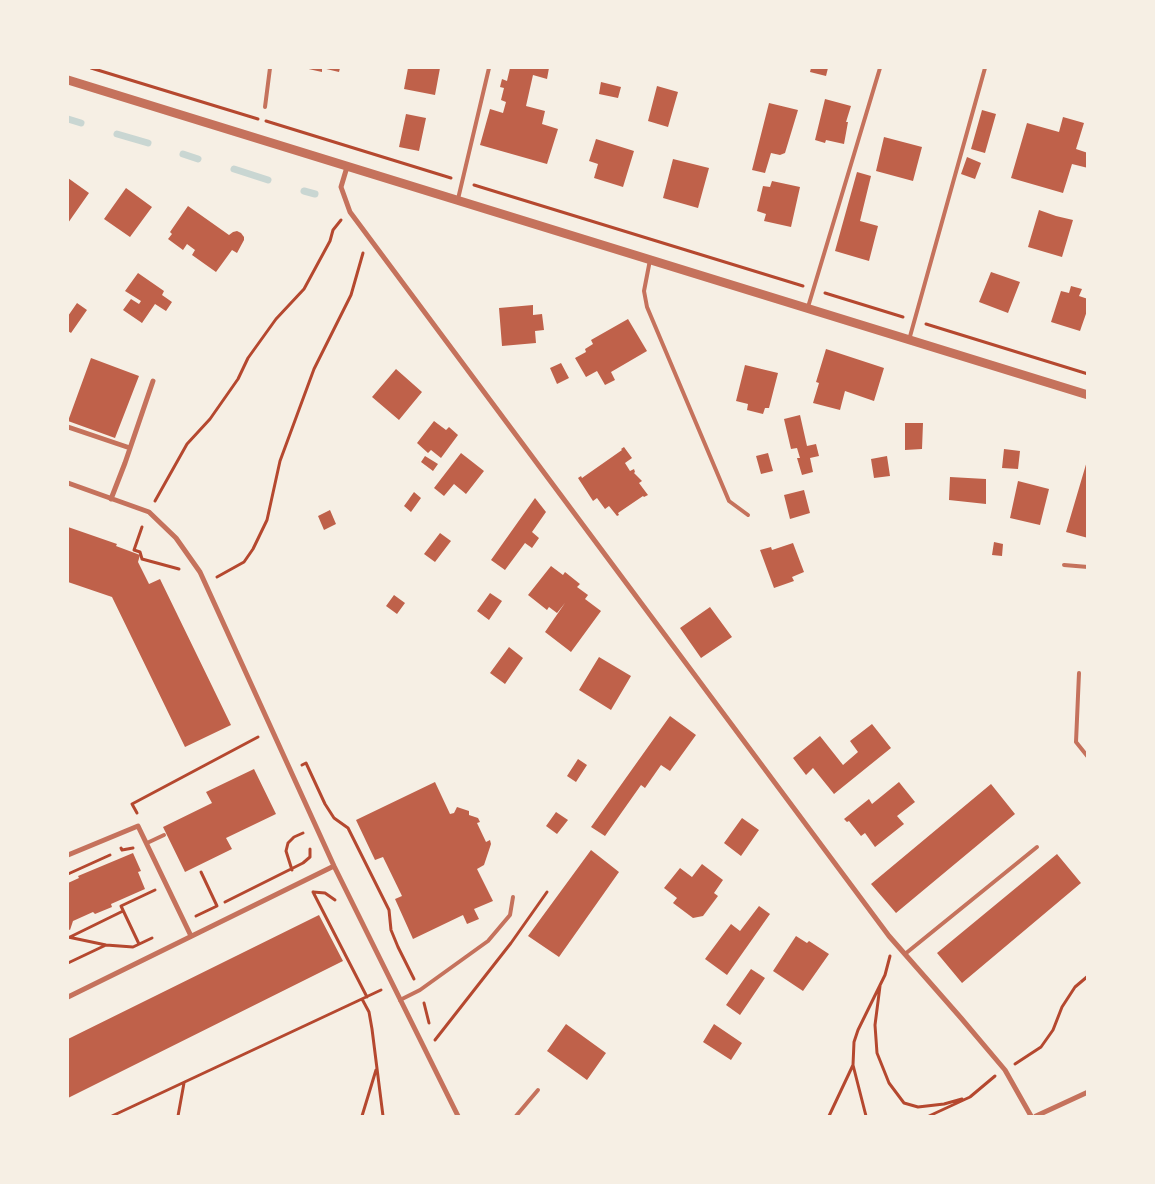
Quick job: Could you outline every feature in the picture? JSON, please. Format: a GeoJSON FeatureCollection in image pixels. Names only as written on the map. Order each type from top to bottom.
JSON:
{"type":"FeatureCollection","features":[{"type":"Feature","properties":{"kind":"street"},"geometry":{"type":"LineString","coordinates":[[68,80],[1088,395]]}},
{"type":"Feature","properties":{"kind":"street"},"geometry":{"type":"LineString","coordinates":[[347,167],[341,187],[350,212],[888,936],[962,1018],[1005,1070],[1031,1116]]}},
{"type":"Feature","properties":{"kind":"street"},"geometry":{"type":"LineString","coordinates":[[111,498],[153,381]]}},
{"type":"Feature","properties":{"kind":"street"},"geometry":{"type":"LineString","coordinates":[[68,427],[130,448]]}},
{"type":"Feature","properties":{"kind":"street"},"geometry":{"type":"LineString","coordinates":[[68,483],[149,512],[176,538],[200,572],[334,866],[458,1116]]}},
{"type":"Feature","properties":{"kind":"street"},"geometry":{"type":"LineString","coordinates":[[68,855],[138,826],[191,936]]}},
{"type":"Feature","properties":{"kind":"street"},"geometry":{"type":"LineString","coordinates":[[68,997],[334,866]]}},
{"type":"Feature","properties":{"kind":"street"},"geometry":{"type":"LineString","coordinates":[[1036,1116],[1088,1092]]}},
{"type":"Feature","properties":{"kind":"lane"},"geometry":{"type":"LineString","coordinates":[[265,107],[270,68]]}},
{"type":"Feature","properties":{"kind":"lane"},"geometry":{"type":"LineString","coordinates":[[457,201],[489,68]]}},
{"type":"Feature","properties":{"kind":"lane"},"geometry":{"type":"LineString","coordinates":[[808,309],[880,68]]}},
{"type":"Feature","properties":{"kind":"lane"},"geometry":{"type":"LineString","coordinates":[[909,340],[985,68]]}},
{"type":"Feature","properties":{"kind":"lane"},"geometry":{"type":"LineString","coordinates":[[650,260],[644,291],[647,308],[729,501],[748,515]]}},
{"type":"Feature","properties":{"kind":"lane"},"geometry":{"type":"LineString","coordinates":[[1064,564],[1088,567]]}},
{"type":"Feature","properties":{"kind":"lane"},"geometry":{"type":"LineString","coordinates":[[1079,673],[1076,742],[1088,757]]}},
{"type":"Feature","properties":{"kind":"lane"},"geometry":{"type":"LineString","coordinates":[[147,843],[164,834]]}},
{"type":"Feature","properties":{"kind":"lane"},"geometry":{"type":"LineString","coordinates":[[905,954],[1036,847]]}},
{"type":"Feature","properties":{"kind":"lane"},"geometry":{"type":"LineString","coordinates":[[400,1000],[420,990],[488,941],[510,915],[513,896]]}},
{"type":"Feature","properties":{"kind":"lane"},"geometry":{"type":"LineString","coordinates":[[516,1116],[538,1090]]}},
{"type":"Feature","properties":{"kind":"path"},"geometry":{"type":"LineString","coordinates":[[91,68],[1088,374]]}},
{"type":"Feature","properties":{"kind":"path"},"geometry":{"type":"LineString","coordinates":[[149,512],[187,444],[210,419],[238,379],[248,358],[276,319],[304,289],[330,241],[333,230],[350,212]]}},
{"type":"Feature","properties":{"kind":"path"},"geometry":{"type":"LineString","coordinates":[[206,584],[244,562],[253,549],[267,520],[280,461],[310,378],[351,295],[360,261],[369,238]]}},
{"type":"Feature","properties":{"kind":"path"},"geometry":{"type":"LineString","coordinates":[[139,525],[142,527],[134,550],[140,552],[142,559],[179,569]]}},
{"type":"Feature","properties":{"kind":"path"},"geometry":{"type":"LineString","coordinates":[[173,561],[184,577]]}},
{"type":"Feature","properties":{"kind":"path"},"geometry":{"type":"LineString","coordinates":[[254,728],[262,745]]}},
{"type":"Feature","properties":{"kind":"path"},"geometry":{"type":"LineString","coordinates":[[132,804],[258,737]]}},
{"type":"Feature","properties":{"kind":"path"},"geometry":{"type":"LineString","coordinates":[[290,770],[306,763],[325,804],[334,818],[348,828],[389,910],[392,930],[398,947],[420,990]]}},
{"type":"Feature","properties":{"kind":"path"},"geometry":{"type":"LineString","coordinates":[[299,824],[306,837]]}},
{"type":"Feature","properties":{"kind":"path"},"geometry":{"type":"LineString","coordinates":[[291,869],[286,851],[288,843],[294,837],[303,833]]}},
{"type":"Feature","properties":{"kind":"path"},"geometry":{"type":"LineString","coordinates":[[184,922],[303,863],[310,857],[308,842]]}},
{"type":"Feature","properties":{"kind":"path"},"geometry":{"type":"LineString","coordinates":[[68,874],[113,854]]}},
{"type":"Feature","properties":{"kind":"path"},"geometry":{"type":"LineString","coordinates":[[201,872],[218,906]]}},
{"type":"Feature","properties":{"kind":"path"},"geometry":{"type":"LineString","coordinates":[[139,944],[121,906],[156,890]]}},
{"type":"Feature","properties":{"kind":"path"},"geometry":{"type":"LineString","coordinates":[[336,901],[325,893],[312,891],[367,997]]}},
{"type":"Feature","properties":{"kind":"path"},"geometry":{"type":"LineString","coordinates":[[424,1046],[434,1041],[511,943],[547,892]]}},
{"type":"Feature","properties":{"kind":"path"},"geometry":{"type":"LineString","coordinates":[[69,937],[123,911]]}},
{"type":"Feature","properties":{"kind":"path"},"geometry":{"type":"LineString","coordinates":[[866,1116],[853,1065],[854,1042],[880,986],[891,954],[888,936]]}},
{"type":"Feature","properties":{"kind":"path"},"geometry":{"type":"LineString","coordinates":[[69,937],[106,945],[132,947],[154,937]]}},
{"type":"Feature","properties":{"kind":"path"},"geometry":{"type":"LineString","coordinates":[[68,963],[106,945]]}},
{"type":"Feature","properties":{"kind":"path"},"geometry":{"type":"LineString","coordinates":[[929,1116],[970,1096],[1040,1047],[1053,1030],[1066,1000],[1075,987],[1088,976]]}},
{"type":"Feature","properties":{"kind":"path"},"geometry":{"type":"LineString","coordinates":[[377,982],[385,998]]}},
{"type":"Feature","properties":{"kind":"path"},"geometry":{"type":"LineString","coordinates":[[880,986],[876,1025],[877,1053],[889,1084],[904,1103],[918,1107],[944,1104],[970,1096]]}},
{"type":"Feature","properties":{"kind":"path"},"geometry":{"type":"LineString","coordinates":[[112,1116],[381,990]]}},
{"type":"Feature","properties":{"kind":"path"},"geometry":{"type":"LineString","coordinates":[[362,999],[370,1021],[378,1067],[383,1116]]}},
{"type":"Feature","properties":{"kind":"path"},"geometry":{"type":"LineString","coordinates":[[829,1116],[853,1065]]}},
{"type":"Feature","properties":{"kind":"path"},"geometry":{"type":"LineString","coordinates":[[362,1116],[378,1067]]}},
{"type":"Feature","properties":{"kind":"path"},"geometry":{"type":"LineString","coordinates":[[178,1116],[184,1083]]}},
{"type":"Feature","properties":{"kind":"building"},"geometry":{"type":"Polygon","coordinates":[[[304,68],[322,68],[322,72],[304,68]]]}},
{"type":"Feature","properties":{"kind":"building"},"geometry":{"type":"Polygon","coordinates":[[[322,68],[340,68],[339,72],[322,68]]]}},
{"type":"Feature","properties":{"kind":"building"},"geometry":{"type":"Polygon","coordinates":[[[408,68],[440,68],[435,95],[404,89],[408,68]]]}},
{"type":"Feature","properties":{"kind":"building"},"geometry":{"type":"Polygon","coordinates":[[[510,68],[549,68],[547,79],[533,75],[526,106],[545,111],[542,124],[558,129],[547,164],[480,145],[490,109],[503,113],[506,102],[501,100],[504,88],[500,87],[502,79],[507,81],[510,68]]]}},
{"type":"Feature","properties":{"kind":"building"},"geometry":{"type":"Polygon","coordinates":[[[811,68],[828,68],[826,76],[810,72],[811,68]]]}},
{"type":"Feature","properties":{"kind":"building"},"geometry":{"type":"Polygon","coordinates":[[[601,82],[621,87],[618,98],[599,94],[601,82]]]}},
{"type":"Feature","properties":{"kind":"building"},"geometry":{"type":"Polygon","coordinates":[[[657,86],[678,92],[668,127],[648,121],[657,86]]]}},
{"type":"Feature","properties":{"kind":"building"},"geometry":{"type":"Polygon","coordinates":[[[825,99],[851,106],[846,122],[848,122],[844,144],[826,140],[825,143],[815,140],[825,99]]]}},
{"type":"Feature","properties":{"kind":"building"},"geometry":{"type":"Polygon","coordinates":[[[769,103],[798,110],[785,153],[780,155],[771,153],[765,173],[752,170],[769,103]]]}},
{"type":"Feature","properties":{"kind":"building"},"geometry":{"type":"Polygon","coordinates":[[[982,110],[996,114],[985,153],[971,149],[982,110]]]}},
{"type":"Feature","properties":{"kind":"building"},"geometry":{"type":"Polygon","coordinates":[[[406,114],[426,118],[419,151],[399,147],[406,114]]]}},
{"type":"Feature","properties":{"kind":"building"},"geometry":{"type":"Polygon","coordinates":[[[1063,117],[1084,123],[1076,149],[1088,153],[1088,168],[1072,164],[1063,193],[1011,178],[1027,123],[1059,132],[1063,117]]]}},
{"type":"Feature","properties":{"kind":"building"},"geometry":{"type":"Polygon","coordinates":[[[884,137],[922,147],[913,181],[876,171],[884,137]]]}},
{"type":"Feature","properties":{"kind":"building"},"geometry":{"type":"Polygon","coordinates":[[[596,139],[634,151],[623,187],[594,178],[598,164],[589,161],[596,139]]]}},
{"type":"Feature","properties":{"kind":"building"},"geometry":{"type":"Polygon","coordinates":[[[967,157],[981,163],[975,179],[961,174],[967,157]]]}},
{"type":"Feature","properties":{"kind":"building"},"geometry":{"type":"Polygon","coordinates":[[[673,159],[709,168],[698,208],[663,198],[673,159]]]}},
{"type":"Feature","properties":{"kind":"building"},"geometry":{"type":"Polygon","coordinates":[[[857,172],[871,176],[860,221],[878,226],[869,261],[835,251],[857,172]]]}},
{"type":"Feature","properties":{"kind":"building"},"geometry":{"type":"Polygon","coordinates":[[[68,178],[89,193],[68,223],[68,178]]]}},
{"type":"Feature","properties":{"kind":"building"},"geometry":{"type":"Polygon","coordinates":[[[772,181],[800,187],[791,227],[764,221],[766,214],[757,211],[763,186],[770,187],[772,181]]]}},
{"type":"Feature","properties":{"kind":"building"},"geometry":{"type":"Polygon","coordinates":[[[126,188],[152,207],[130,237],[104,219],[126,188]]]}},
{"type":"Feature","properties":{"kind":"building"},"geometry":{"type":"Polygon","coordinates":[[[188,206],[229,235],[237,231],[244,237],[237,253],[232,250],[216,272],[192,255],[195,250],[187,244],[183,250],[168,239],[172,234],[170,232],[188,206]]]}},
{"type":"Feature","properties":{"kind":"building"},"geometry":{"type":"Polygon","coordinates":[[[1039,210],[1073,220],[1062,257],[1028,247],[1039,210]]]}},
{"type":"Feature","properties":{"kind":"building"},"geometry":{"type":"Polygon","coordinates":[[[991,272],[1020,282],[1008,313],[979,302],[991,272]]]}},
{"type":"Feature","properties":{"kind":"building"},"geometry":{"type":"Polygon","coordinates":[[[138,273],[164,291],[162,295],[172,302],[166,311],[155,304],[142,323],[123,310],[131,299],[139,304],[141,301],[125,291],[138,273]]]}},
{"type":"Feature","properties":{"kind":"building"},"geometry":{"type":"Polygon","coordinates":[[[1071,286],[1082,289],[1079,296],[1088,299],[1088,308],[1080,331],[1051,322],[1061,291],[1069,293],[1071,286]]]}},
{"type":"Feature","properties":{"kind":"building"},"geometry":{"type":"Polygon","coordinates":[[[77,303],[87,310],[71,333],[68,331],[68,316],[77,303]]]}},
{"type":"Feature","properties":{"kind":"building"},"geometry":{"type":"Polygon","coordinates":[[[533,305],[533,315],[542,314],[544,330],[535,331],[536,343],[502,346],[499,308],[533,305]]]}},
{"type":"Feature","properties":{"kind":"building"},"geometry":{"type":"Polygon","coordinates":[[[628,319],[647,351],[611,372],[615,380],[605,385],[597,371],[586,377],[575,358],[586,352],[585,349],[593,344],[591,340],[628,319]]]}},
{"type":"Feature","properties":{"kind":"building"},"geometry":{"type":"Polygon","coordinates":[[[826,349],[884,368],[874,401],[845,391],[840,410],[813,403],[819,383],[816,382],[826,349]]]}},
{"type":"Feature","properties":{"kind":"building"},"geometry":{"type":"Polygon","coordinates":[[[91,358],[139,376],[115,438],[68,421],[91,358]]]}},
{"type":"Feature","properties":{"kind":"building"},"geometry":{"type":"Polygon","coordinates":[[[561,363],[569,378],[557,384],[550,368],[561,363]]]}},
{"type":"Feature","properties":{"kind":"building"},"geometry":{"type":"Polygon","coordinates":[[[745,365],[778,373],[769,408],[765,408],[763,414],[747,410],[748,404],[736,401],[745,365]]]}},
{"type":"Feature","properties":{"kind":"building"},"geometry":{"type":"Polygon","coordinates":[[[396,369],[422,392],[399,420],[372,397],[396,369]]]}},
{"type":"Feature","properties":{"kind":"building"},"geometry":{"type":"Polygon","coordinates":[[[800,415],[807,446],[816,444],[819,456],[810,458],[813,472],[802,475],[797,458],[800,458],[797,448],[791,449],[784,419],[800,415]]]}},
{"type":"Feature","properties":{"kind":"building"},"geometry":{"type":"Polygon","coordinates":[[[434,421],[446,430],[449,427],[458,435],[441,458],[431,450],[428,453],[417,443],[434,421]]]}},
{"type":"Feature","properties":{"kind":"building"},"geometry":{"type":"Polygon","coordinates":[[[905,423],[923,423],[922,449],[905,450],[905,423]]]}},
{"type":"Feature","properties":{"kind":"building"},"geometry":{"type":"Polygon","coordinates":[[[624,447],[632,458],[625,463],[630,471],[634,469],[634,473],[642,481],[639,483],[648,495],[643,496],[618,513],[619,515],[617,516],[609,506],[605,509],[597,498],[593,501],[578,478],[581,476],[582,478],[624,447]]]}},
{"type":"Feature","properties":{"kind":"building"},"geometry":{"type":"Polygon","coordinates":[[[1004,449],[1020,451],[1018,469],[1002,468],[1004,449]]]}},
{"type":"Feature","properties":{"kind":"building"},"geometry":{"type":"Polygon","coordinates":[[[461,453],[484,471],[466,494],[454,484],[444,496],[434,488],[461,453]]]}},
{"type":"Feature","properties":{"kind":"building"},"geometry":{"type":"Polygon","coordinates":[[[768,453],[773,471],[761,474],[756,456],[768,453]]]}},
{"type":"Feature","properties":{"kind":"building"},"geometry":{"type":"Polygon","coordinates":[[[425,456],[438,464],[433,471],[421,462],[425,456]]]}},
{"type":"Feature","properties":{"kind":"building"},"geometry":{"type":"Polygon","coordinates":[[[887,456],[890,476],[874,478],[871,459],[887,456]]]}},
{"type":"Feature","properties":{"kind":"building"},"geometry":{"type":"Polygon","coordinates":[[[1088,462],[1088,538],[1066,532],[1088,462]]]}},
{"type":"Feature","properties":{"kind":"building"},"geometry":{"type":"Polygon","coordinates":[[[950,477],[986,479],[986,504],[949,500],[950,477]]]}},
{"type":"Feature","properties":{"kind":"building"},"geometry":{"type":"Polygon","coordinates":[[[1018,481],[1049,489],[1040,525],[1010,518],[1018,481]]]}},
{"type":"Feature","properties":{"kind":"building"},"geometry":{"type":"Polygon","coordinates":[[[804,490],[810,513],[790,519],[784,495],[804,490]]]}},
{"type":"Feature","properties":{"kind":"building"},"geometry":{"type":"Polygon","coordinates":[[[414,492],[421,498],[411,512],[404,506],[414,492]]]}},
{"type":"Feature","properties":{"kind":"building"},"geometry":{"type":"Polygon","coordinates":[[[535,498],[546,512],[532,532],[539,538],[532,548],[525,543],[505,570],[491,560],[535,498]]]}},
{"type":"Feature","properties":{"kind":"building"},"geometry":{"type":"Polygon","coordinates":[[[330,510],[336,524],[324,530],[318,516],[330,510]]]}},
{"type":"Feature","properties":{"kind":"building"},"geometry":{"type":"Polygon","coordinates":[[[68,527],[117,544],[116,546],[140,555],[138,562],[149,584],[160,579],[231,725],[185,747],[112,597],[68,582],[68,527]]]}},
{"type":"Feature","properties":{"kind":"building"},"geometry":{"type":"Polygon","coordinates":[[[440,533],[451,541],[435,562],[424,554],[440,533]]]}},
{"type":"Feature","properties":{"kind":"building"},"geometry":{"type":"Polygon","coordinates":[[[994,542],[1003,544],[1002,556],[992,555],[994,542]]]}},
{"type":"Feature","properties":{"kind":"building"},"geometry":{"type":"Polygon","coordinates":[[[793,543],[804,572],[792,577],[794,581],[774,588],[760,550],[771,547],[772,550],[793,543]]]}},
{"type":"Feature","properties":{"kind":"building"},"geometry":{"type":"Polygon","coordinates":[[[551,566],[563,575],[565,572],[580,584],[577,587],[588,595],[585,599],[601,611],[571,652],[545,632],[565,603],[557,613],[549,607],[547,610],[528,595],[551,566]]]}},
{"type":"Feature","properties":{"kind":"building"},"geometry":{"type":"Polygon","coordinates":[[[490,593],[502,601],[489,620],[477,611],[490,593]]]}},
{"type":"Feature","properties":{"kind":"building"},"geometry":{"type":"Polygon","coordinates":[[[394,595],[405,603],[397,614],[386,606],[394,595]]]}},
{"type":"Feature","properties":{"kind":"building"},"geometry":{"type":"Polygon","coordinates":[[[710,607],[732,637],[701,658],[680,628],[710,607]]]}},
{"type":"Feature","properties":{"kind":"building"},"geometry":{"type":"Polygon","coordinates":[[[509,647],[523,658],[505,684],[490,673],[509,647]]]}},
{"type":"Feature","properties":{"kind":"building"},"geometry":{"type":"Polygon","coordinates":[[[599,657],[631,676],[611,710],[579,690],[599,657]]]}},
{"type":"Feature","properties":{"kind":"building"},"geometry":{"type":"Polygon","coordinates":[[[670,716],[696,735],[670,771],[661,765],[645,788],[641,785],[605,836],[591,827],[670,716]]]}},
{"type":"Feature","properties":{"kind":"building"},"geometry":{"type":"Polygon","coordinates":[[[872,724],[891,748],[834,794],[813,768],[806,775],[793,758],[820,736],[843,765],[858,752],[850,741],[872,724]]]}},
{"type":"Feature","properties":{"kind":"building"},"geometry":{"type":"Polygon","coordinates":[[[578,759],[587,765],[576,782],[567,776],[578,759]]]}},
{"type":"Feature","properties":{"kind":"building"},"geometry":{"type":"Polygon","coordinates":[[[254,769],[276,814],[226,838],[232,849],[185,872],[163,827],[212,803],[206,792],[254,769]]]}},
{"type":"Feature","properties":{"kind":"building"},"geometry":{"type":"Polygon","coordinates":[[[435,782],[450,814],[454,813],[457,807],[469,811],[469,815],[478,818],[480,822],[477,823],[486,842],[490,840],[491,844],[484,865],[477,869],[493,901],[474,909],[479,919],[467,924],[463,915],[413,939],[395,899],[402,896],[383,857],[375,860],[356,820],[435,782]]]}},
{"type":"Feature","properties":{"kind":"building"},"geometry":{"type":"Polygon","coordinates":[[[899,782],[915,802],[897,816],[904,824],[875,847],[865,833],[861,836],[849,821],[847,822],[844,819],[869,799],[872,804],[899,782]]]}},
{"type":"Feature","properties":{"kind":"building"},"geometry":{"type":"Polygon","coordinates":[[[991,784],[1015,814],[896,913],[871,884],[991,784]]]}},
{"type":"Feature","properties":{"kind":"building"},"geometry":{"type":"Polygon","coordinates":[[[556,812],[568,820],[557,834],[546,826],[556,812]]]}},
{"type":"Feature","properties":{"kind":"building"},"geometry":{"type":"Polygon","coordinates":[[[742,818],[759,830],[741,856],[724,843],[742,818]]]}},
{"type":"Feature","properties":{"kind":"building"},"geometry":{"type":"Polygon","coordinates":[[[591,850],[619,872],[559,957],[528,936],[591,850]]]}},
{"type":"Feature","properties":{"kind":"building"},"geometry":{"type":"Polygon","coordinates":[[[133,853],[141,871],[138,872],[145,889],[111,904],[112,907],[95,914],[93,912],[73,921],[70,930],[68,929],[68,883],[79,878],[78,876],[133,853]]]}},
{"type":"Feature","properties":{"kind":"building"},"geometry":{"type":"Polygon","coordinates":[[[1057,854],[1081,883],[962,983],[937,953],[1057,854]]]}},
{"type":"Feature","properties":{"kind":"building"},"geometry":{"type":"Polygon","coordinates":[[[702,864],[723,880],[714,893],[718,896],[703,916],[693,918],[673,903],[677,898],[664,888],[680,868],[692,877],[702,864]]]}},
{"type":"Feature","properties":{"kind":"building"},"geometry":{"type":"Polygon","coordinates":[[[759,906],[770,914],[727,975],[705,959],[731,924],[740,931],[759,906]]]}},
{"type":"Feature","properties":{"kind":"building"},"geometry":{"type":"Polygon","coordinates":[[[319,915],[343,961],[68,1098],[68,1039],[319,915]]]}},
{"type":"Feature","properties":{"kind":"building"},"geometry":{"type":"Polygon","coordinates":[[[796,936],[807,943],[809,941],[829,954],[803,991],[773,971],[796,936]]]}},
{"type":"Feature","properties":{"kind":"building"},"geometry":{"type":"Polygon","coordinates":[[[751,969],[765,978],[740,1015],[726,1005],[751,969]]]}},
{"type":"Feature","properties":{"kind":"building"},"geometry":{"type":"Polygon","coordinates":[[[566,1024],[606,1053],[587,1080],[547,1051],[566,1024]]]}},
{"type":"Feature","properties":{"kind":"building"},"geometry":{"type":"Polygon","coordinates":[[[714,1024],[742,1043],[731,1060],[703,1042],[714,1024]]]}},
{"type":"Feature","properties":{"kind":"waterway"},"geometry":{"type":"LineString","coordinates":[[68,119],[81,123]]}},
{"type":"Feature","properties":{"kind":"waterway"},"geometry":{"type":"LineString","coordinates":[[117,134],[148,143]]}},
{"type":"Feature","properties":{"kind":"waterway"},"geometry":{"type":"LineString","coordinates":[[183,154],[198,159]]}},
{"type":"Feature","properties":{"kind":"waterway"},"geometry":{"type":"LineString","coordinates":[[234,169],[268,180]]}},
{"type":"Feature","properties":{"kind":"waterway"},"geometry":{"type":"LineString","coordinates":[[304,191],[315,194]]}}]}
